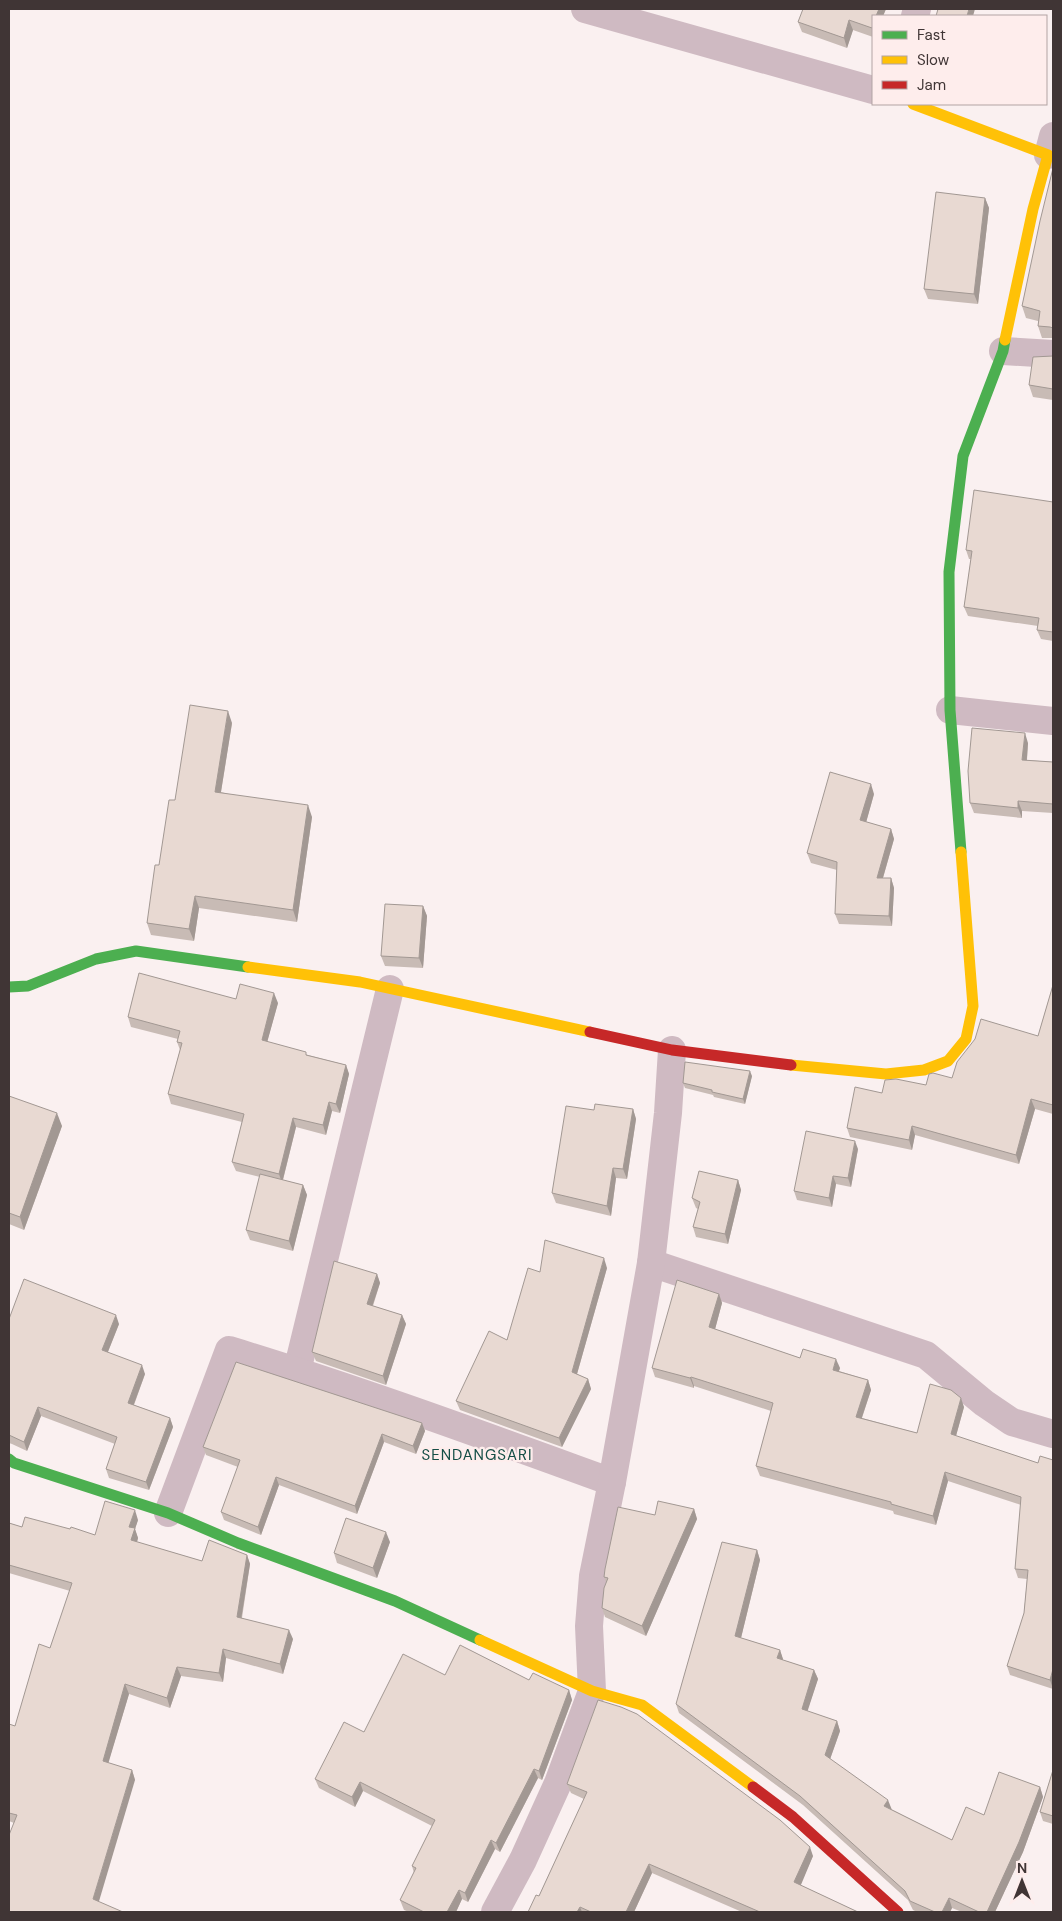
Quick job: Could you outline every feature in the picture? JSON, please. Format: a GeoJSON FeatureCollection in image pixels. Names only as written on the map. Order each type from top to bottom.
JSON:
{"type":"FeatureCollection","features":[{"type":"Feature","properties":{"kind":"street"},"geometry":{"type":"LineString","coordinates":[[585,9],[872,90]]}},
{"type":"Feature","properties":{"kind":"street"},"geometry":{"type":"LineString","coordinates":[[9,987],[28,986],[96,958],[136,951],[360,982],[672,1050],[772,1063],[886,1074],[924,1070],[948,1062],[966,1038],[973,1006],[950,710],[949,572],[963,456],[1003,352],[1033,209],[1051,145],[916,105]]}},
{"type":"Feature","properties":{"kind":"street"},"geometry":{"type":"LineString","coordinates":[[1003,352],[1053,354]]}},
{"type":"Feature","properties":{"kind":"street"},"geometry":{"type":"LineString","coordinates":[[950,710],[1053,721]]}},
{"type":"Feature","properties":{"kind":"street"},"geometry":{"type":"LineString","coordinates":[[297,1371],[390,989]]}},
{"type":"Feature","properties":{"kind":"street"},"geometry":{"type":"LineString","coordinates":[[495,1912],[523,1860],[558,1783],[592,1691],[589,1626],[593,1576],[612,1482],[650,1263],[668,1113],[672,1050]]}},
{"type":"Feature","properties":{"kind":"street"},"geometry":{"type":"LineString","coordinates":[[650,1263],[926,1355],[984,1403],[1012,1422],[1053,1434]]}},
{"type":"Feature","properties":{"kind":"street"},"geometry":{"type":"LineString","coordinates":[[168,1513],[229,1350],[297,1371],[612,1482]]}},
{"type":"Feature","properties":{"kind":"street"},"geometry":{"type":"LineString","coordinates":[[9,1459],[14,1463],[51,1476],[168,1513],[238,1543],[395,1601],[592,1691],[642,1705],[793,1817],[898,1912]]}},
{"type":"Feature","properties":{"kind":"building"},"geometry":{"type":"Polygon","coordinates":[[[803,9],[879,9],[876,15],[872,15],[872,28],[849,20],[844,38],[798,22],[803,9]]]}},
{"type":"Feature","properties":{"kind":"building"},"geometry":{"type":"Polygon","coordinates":[[[938,9],[969,9],[967,15],[936,15],[938,9]]]}},
{"type":"Feature","properties":{"kind":"building"},"geometry":{"type":"Polygon","coordinates":[[[1053,168],[1053,328],[1038,326],[1040,311],[1022,306],[1053,168]]]}},
{"type":"Feature","properties":{"kind":"building"},"geometry":{"type":"Polygon","coordinates":[[[936,192],[985,198],[974,294],[924,289],[936,192]]]}},
{"type":"Feature","properties":{"kind":"building"},"geometry":{"type":"Polygon","coordinates":[[[1053,356],[1053,389],[1029,385],[1033,357],[1053,356]]]}},
{"type":"Feature","properties":{"kind":"building"},"geometry":{"type":"Polygon","coordinates":[[[974,490],[1053,502],[1053,632],[1037,630],[1039,618],[964,607],[972,551],[966,550],[974,490]]]}},
{"type":"Feature","properties":{"kind":"building"},"geometry":{"type":"Polygon","coordinates":[[[190,705],[228,711],[215,792],[308,805],[293,910],[195,896],[189,929],[147,923],[155,865],[159,865],[169,800],[175,800],[190,705]]]}},
{"type":"Feature","properties":{"kind":"building"},"geometry":{"type":"Polygon","coordinates":[[[972,728],[1025,733],[1022,760],[1053,762],[1053,804],[1018,801],[1018,808],[970,803],[968,771],[972,728]]]}},
{"type":"Feature","properties":{"kind":"building"},"geometry":{"type":"Polygon","coordinates":[[[830,772],[871,784],[860,820],[891,829],[877,878],[891,878],[889,916],[835,914],[837,862],[807,853],[830,772]]]}},
{"type":"Feature","properties":{"kind":"building"},"geometry":{"type":"Polygon","coordinates":[[[385,904],[423,906],[419,958],[381,956],[385,904]]]}},
{"type":"Feature","properties":{"kind":"building"},"geometry":{"type":"Polygon","coordinates":[[[139,973],[236,999],[240,984],[274,993],[262,1040],[306,1052],[306,1055],[346,1065],[336,1104],[329,1102],[323,1125],[293,1118],[279,1174],[232,1162],[244,1114],[168,1094],[182,1043],[177,1042],[180,1031],[128,1017],[139,973]]]}},
{"type":"Feature","properties":{"kind":"building"},"geometry":{"type":"Polygon","coordinates":[[[1053,985],[1053,1105],[1031,1099],[1016,1155],[912,1126],[909,1140],[847,1128],[855,1087],[882,1093],[885,1080],[896,1079],[926,1085],[929,1074],[933,1073],[952,1078],[957,1062],[975,1039],[981,1019],[1038,1036],[1053,985]]]}},
{"type":"Feature","properties":{"kind":"building"},"geometry":{"type":"Polygon","coordinates":[[[685,1062],[750,1071],[743,1099],[683,1083],[685,1062]]]}},
{"type":"Feature","properties":{"kind":"building"},"geometry":{"type":"Polygon","coordinates":[[[9,1096],[57,1113],[20,1217],[9,1213],[9,1096]]]}},
{"type":"Feature","properties":{"kind":"building"},"geometry":{"type":"Polygon","coordinates":[[[595,1104],[633,1109],[623,1169],[613,1168],[607,1206],[552,1193],[566,1106],[594,1110],[595,1104]]]}},
{"type":"Feature","properties":{"kind":"building"},"geometry":{"type":"Polygon","coordinates":[[[806,1131],[855,1141],[848,1178],[833,1176],[829,1198],[794,1191],[806,1131]]]}},
{"type":"Feature","properties":{"kind":"building"},"geometry":{"type":"Polygon","coordinates":[[[699,1171],[738,1180],[725,1234],[693,1227],[700,1202],[692,1198],[699,1171]]]}},
{"type":"Feature","properties":{"kind":"building"},"geometry":{"type":"Polygon","coordinates":[[[260,1174],[303,1185],[289,1241],[246,1230],[260,1174]]]}},
{"type":"Feature","properties":{"kind":"building"},"geometry":{"type":"Polygon","coordinates":[[[545,1240],[604,1258],[572,1372],[588,1379],[559,1438],[456,1401],[489,1331],[507,1340],[528,1268],[540,1272],[545,1240]]]}},
{"type":"Feature","properties":{"kind":"building"},"geometry":{"type":"Polygon","coordinates":[[[334,1261],[377,1274],[367,1304],[402,1315],[383,1376],[312,1352],[334,1261]]]}},
{"type":"Feature","properties":{"kind":"building"},"geometry":{"type":"Polygon","coordinates":[[[24,1279],[116,1315],[102,1350],[142,1365],[128,1403],[170,1418],[146,1482],[106,1469],[117,1437],[38,1407],[24,1442],[9,1435],[9,1319],[24,1279]]]}},
{"type":"Feature","properties":{"kind":"building"},"geometry":{"type":"Polygon","coordinates":[[[677,1280],[719,1294],[709,1327],[800,1358],[803,1349],[836,1359],[833,1370],[868,1380],[856,1417],[917,1433],[930,1384],[951,1390],[961,1398],[951,1434],[1038,1463],[1040,1456],[1053,1460],[1053,1669],[1050,1680],[1007,1666],[1024,1613],[1028,1570],[1015,1569],[1021,1497],[945,1472],[933,1516],[891,1504],[891,1502],[756,1466],[773,1403],[691,1377],[652,1368],[677,1280]]]}},
{"type":"Feature","properties":{"kind":"building"},"geometry":{"type":"Polygon","coordinates":[[[236,1362],[422,1423],[413,1446],[382,1434],[355,1506],[276,1477],[258,1527],[221,1512],[240,1460],[203,1447],[236,1362]]]}},
{"type":"Feature","properties":{"kind":"building"},"geometry":{"type":"Polygon","coordinates":[[[105,1501],[135,1510],[129,1527],[135,1528],[131,1540],[202,1561],[209,1540],[247,1555],[237,1617],[289,1630],[280,1664],[223,1649],[219,1673],[177,1667],[167,1698],[125,1684],[103,1761],[132,1770],[93,1899],[123,1912],[9,1912],[9,1835],[17,1815],[9,1813],[9,1724],[15,1726],[39,1644],[50,1648],[72,1583],[9,1565],[9,1523],[22,1527],[25,1517],[70,1529],[71,1527],[95,1535],[105,1501]]]}},
{"type":"Feature","properties":{"kind":"building"},"geometry":{"type":"Polygon","coordinates":[[[658,1501],[694,1509],[642,1626],[602,1608],[604,1588],[608,1578],[604,1577],[605,1569],[618,1507],[655,1515],[658,1501]]]}},
{"type":"Feature","properties":{"kind":"building"},"geometry":{"type":"Polygon","coordinates":[[[346,1518],[386,1532],[373,1568],[334,1553],[346,1518]]]}},
{"type":"Feature","properties":{"kind":"building"},"geometry":{"type":"Polygon","coordinates":[[[722,1542],[757,1550],[735,1636],[780,1650],[777,1658],[814,1670],[802,1709],[837,1721],[825,1755],[888,1800],[884,1806],[952,1840],[966,1807],[984,1815],[999,1772],[1040,1787],[1019,1842],[987,1912],[979,1912],[949,1898],[942,1912],[935,1912],[910,1901],[905,1891],[800,1796],[676,1704],[722,1542]]]}},
{"type":"Feature","properties":{"kind":"building"},"geometry":{"type":"Polygon","coordinates":[[[460,1645],[529,1680],[533,1673],[569,1690],[539,1771],[534,1769],[496,1843],[491,1840],[465,1893],[459,1890],[447,1912],[424,1912],[400,1900],[416,1868],[412,1866],[435,1820],[360,1782],[352,1797],[315,1779],[344,1722],[364,1732],[403,1654],[445,1675],[460,1645]]]}},
{"type":"Feature","properties":{"kind":"building"},"geometry":{"type":"Polygon","coordinates":[[[598,1700],[637,1714],[780,1820],[810,1847],[794,1882],[858,1912],[760,1912],[649,1864],[626,1912],[591,1912],[580,1907],[577,1912],[528,1912],[536,1895],[539,1896],[587,1792],[567,1784],[598,1700]]]}},
{"type":"Feature","properties":{"kind":"building"},"geometry":{"type":"Polygon","coordinates":[[[1053,1770],[1053,1816],[1040,1812],[1053,1770]]]}},
{"type":"Feature","properties":{"kind":"traffic: fast"},"geometry":{"type":"LineString","coordinates":[[961,852],[950,710],[949,572],[963,456],[1003,351],[1005,340]]}},
{"type":"Feature","properties":{"kind":"traffic: fast"},"geometry":{"type":"LineString","coordinates":[[9,987],[28,986],[96,959],[136,951],[248,967]]}},
{"type":"Feature","properties":{"kind":"traffic: fast"},"geometry":{"type":"LineString","coordinates":[[9,1459],[14,1463],[168,1513],[238,1543],[395,1601],[480,1640]]}},
{"type":"Feature","properties":{"kind":"traffic: slow"},"geometry":{"type":"LineString","coordinates":[[916,105],[1048,155],[1033,209],[1005,340]]}},
{"type":"Feature","properties":{"kind":"traffic: slow"},"geometry":{"type":"LineString","coordinates":[[791,1065],[886,1074],[924,1070],[948,1061],[966,1039],[973,1006],[961,852]]}},
{"type":"Feature","properties":{"kind":"traffic: slow"},"geometry":{"type":"LineString","coordinates":[[248,967],[360,982],[590,1032]]}},
{"type":"Feature","properties":{"kind":"traffic: slow"},"geometry":{"type":"LineString","coordinates":[[480,1640],[592,1691],[642,1705],[753,1787]]}},
{"type":"Feature","properties":{"kind":"traffic: jam"},"geometry":{"type":"LineString","coordinates":[[590,1032],[672,1050],[791,1065]]}},
{"type":"Feature","properties":{"kind":"traffic: jam"},"geometry":{"type":"LineString","coordinates":[[753,1787],[793,1817],[898,1912]]}},
{"type":"Feature","properties":{"kind":"district","name":"SENDANGSARI"},"geometry":{"type":"Point","coordinates":[477,1455]}}]}
